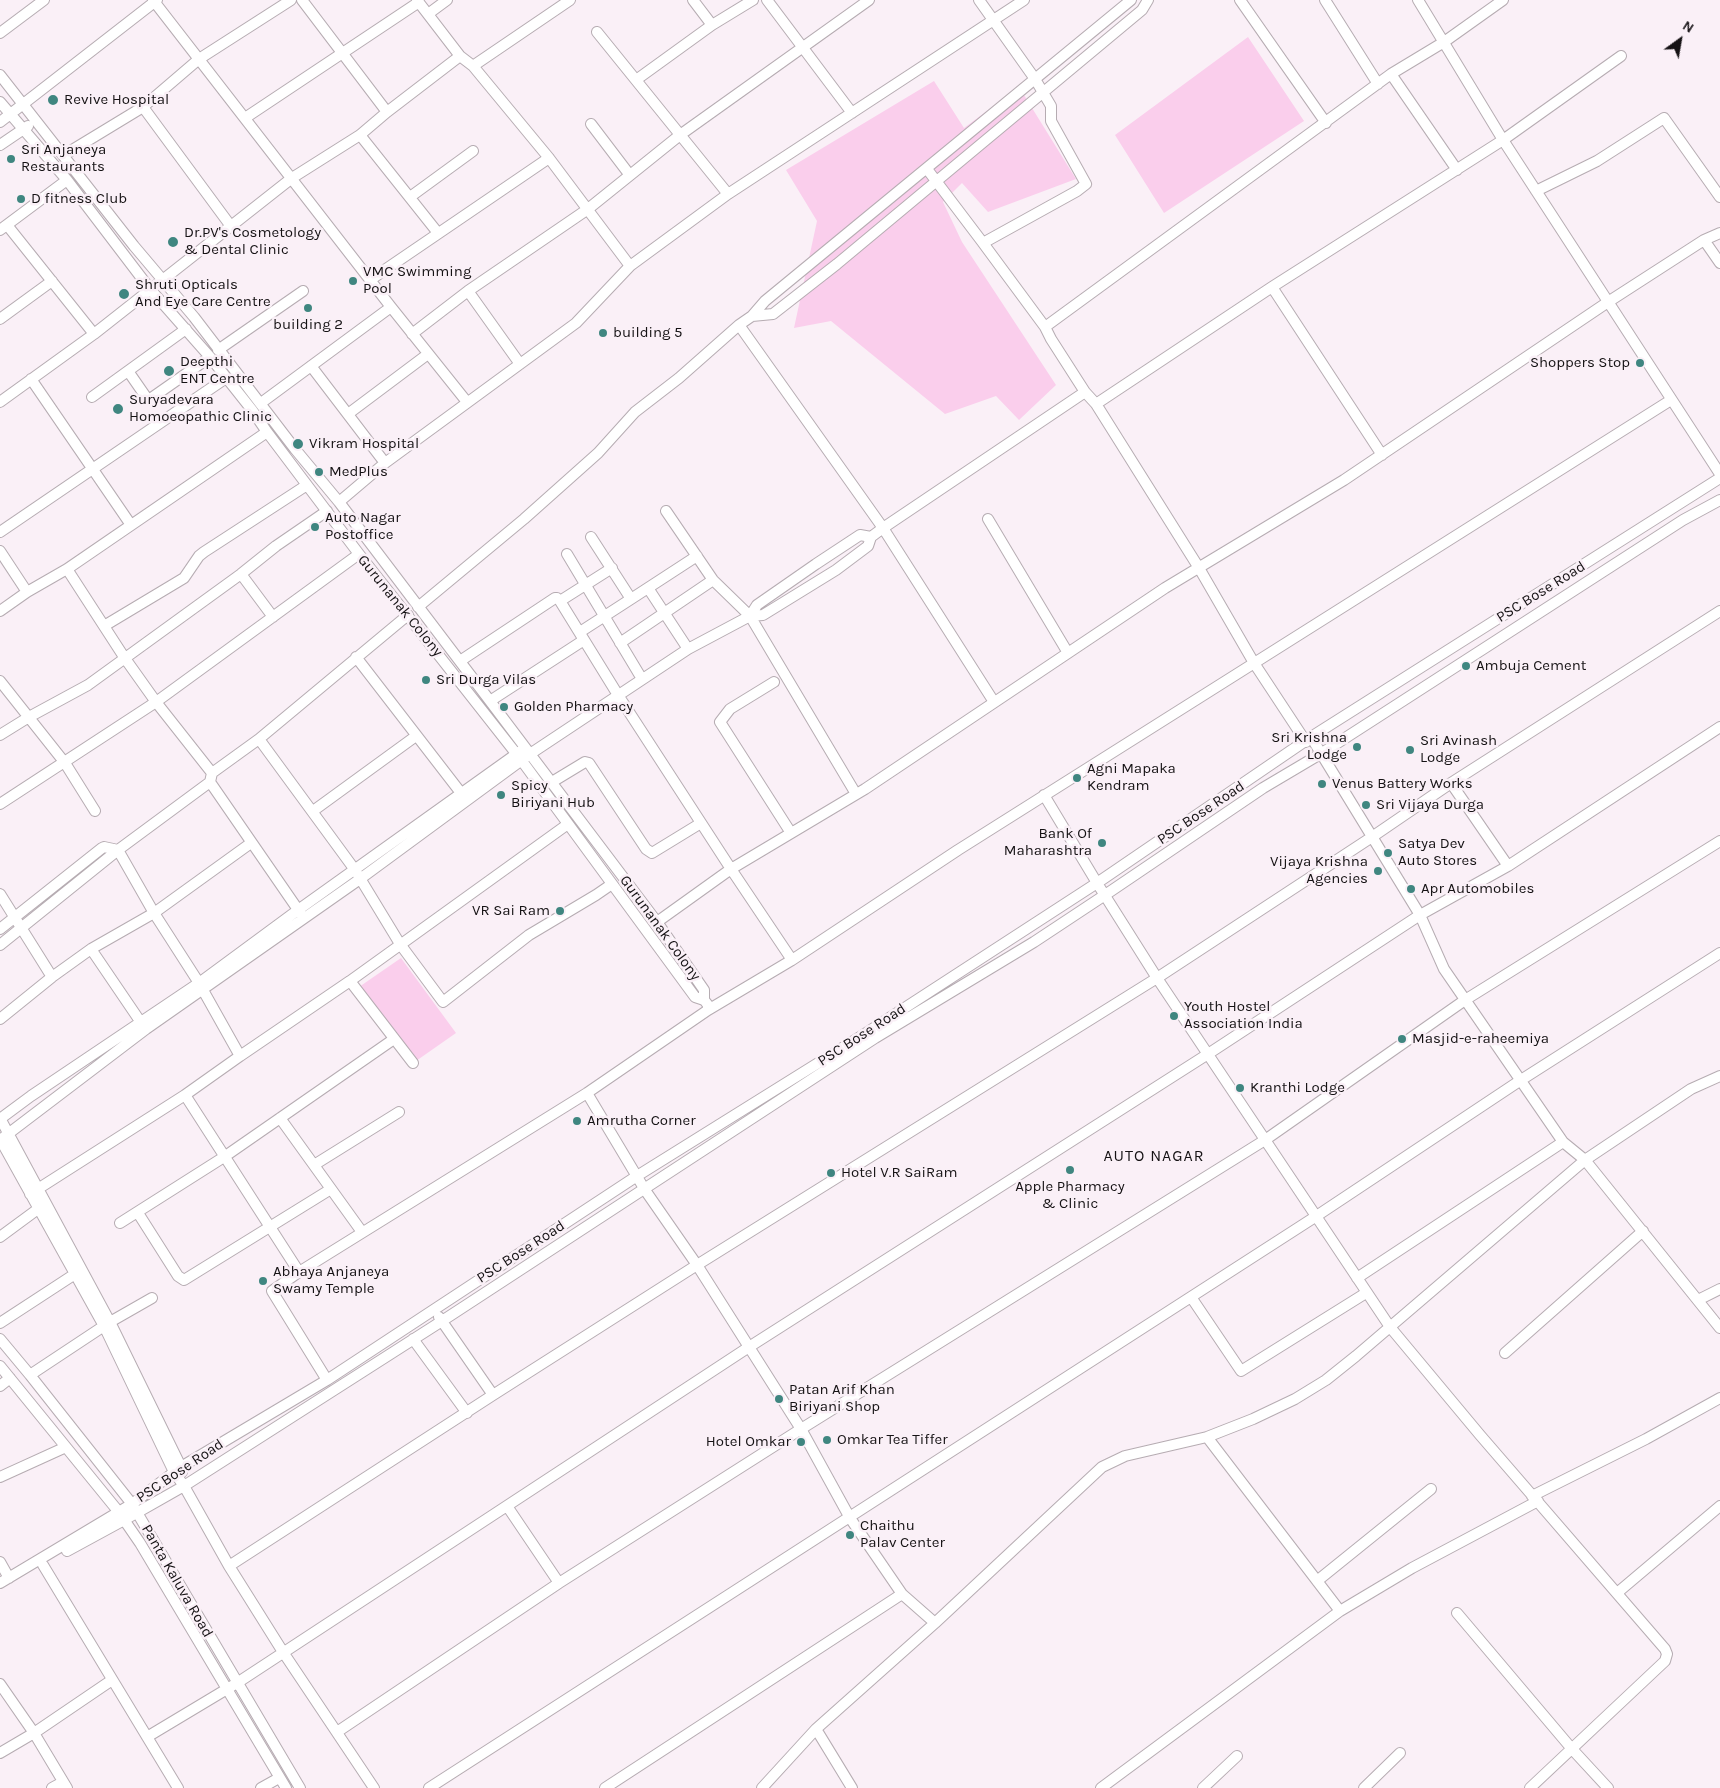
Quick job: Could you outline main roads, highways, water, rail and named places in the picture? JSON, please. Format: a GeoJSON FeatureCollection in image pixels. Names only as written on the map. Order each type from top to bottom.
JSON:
{"type":"FeatureCollection","features":[{"type":"Feature","properties":{"kind":"place","name":"Revive Hospital"},"geometry":{"type":"Point","coordinates":[53,100]}},
{"type":"Feature","properties":{"kind":"place","name":"Sri Anjaneya Restaurants"},"geometry":{"type":"Point","coordinates":[11,159]}},
{"type":"Feature","properties":{"kind":"place","name":"D fitness Club"},"geometry":{"type":"Point","coordinates":[21,199]}},
{"type":"Feature","properties":{"kind":"place","name":"Dr.PV's Cosmetology & Dental Clinic"},"geometry":{"type":"Point","coordinates":[173,242]}},
{"type":"Feature","properties":{"kind":"place","name":"VMC Swimming Pool"},"geometry":{"type":"Point","coordinates":[353,281]}},
{"type":"Feature","properties":{"kind":"place","name":"Shruti Opticals And Eye Care Centre"},"geometry":{"type":"Point","coordinates":[124,294]}},
{"type":"Feature","properties":{"kind":"place","name":"building 2"},"geometry":{"type":"Point","coordinates":[308,308]}},
{"type":"Feature","properties":{"kind":"place","name":"building 5"},"geometry":{"type":"Point","coordinates":[603,333]}},
{"type":"Feature","properties":{"kind":"place","name":"Shoppers Stop"},"geometry":{"type":"Point","coordinates":[1640,363]}},
{"type":"Feature","properties":{"kind":"place","name":"Deepthi ENT Centre"},"geometry":{"type":"Point","coordinates":[169,371]}},
{"type":"Feature","properties":{"kind":"place","name":"Suryadevara Homoeopathic Clinic"},"geometry":{"type":"Point","coordinates":[118,409]}},
{"type":"Feature","properties":{"kind":"place","name":"Vikram Hospital"},"geometry":{"type":"Point","coordinates":[298,444]}},
{"type":"Feature","properties":{"kind":"place","name":"MedPlus"},"geometry":{"type":"Point","coordinates":[319,472]}},
{"type":"Feature","properties":{"kind":"place","name":"Auto Nagar Postoffice"},"geometry":{"type":"Point","coordinates":[315,527]}},
{"type":"Feature","properties":{"kind":"place","name":"Ambuja Cement"},"geometry":{"type":"Point","coordinates":[1466,666]}},
{"type":"Feature","properties":{"kind":"place","name":"Sri Durga Vilas"},"geometry":{"type":"Point","coordinates":[426,680]}},
{"type":"Feature","properties":{"kind":"place","name":"Golden Pharmacy"},"geometry":{"type":"Point","coordinates":[504,707]}},
{"type":"Feature","properties":{"kind":"place","name":"Sri Krishna Lodge"},"geometry":{"type":"Point","coordinates":[1357,747]}},
{"type":"Feature","properties":{"kind":"place","name":"Sri Avinash Lodge"},"geometry":{"type":"Point","coordinates":[1410,750]}},
{"type":"Feature","properties":{"kind":"place","name":"Agni Mapaka Kendram"},"geometry":{"type":"Point","coordinates":[1077,778]}},
{"type":"Feature","properties":{"kind":"place","name":"Venus Battery Works"},"geometry":{"type":"Point","coordinates":[1322,784]}},
{"type":"Feature","properties":{"kind":"place","name":"Spicy Biriyani Hub"},"geometry":{"type":"Point","coordinates":[501,795]}},
{"type":"Feature","properties":{"kind":"place","name":"Sri Vijaya Durga"},"geometry":{"type":"Point","coordinates":[1366,805]}},
{"type":"Feature","properties":{"kind":"place","name":"Bank Of Maharashtra"},"geometry":{"type":"Point","coordinates":[1102,843]}},
{"type":"Feature","properties":{"kind":"place","name":"Satya Dev Auto Stores"},"geometry":{"type":"Point","coordinates":[1388,853]}},
{"type":"Feature","properties":{"kind":"place","name":"Vijaya Krishna Agencies"},"geometry":{"type":"Point","coordinates":[1378,871]}},
{"type":"Feature","properties":{"kind":"place","name":"Apr Automobiles"},"geometry":{"type":"Point","coordinates":[1411,889]}},
{"type":"Feature","properties":{"kind":"place","name":"VR Sai Ram"},"geometry":{"type":"Point","coordinates":[560,911]}},
{"type":"Feature","properties":{"kind":"place","name":"Youth Hostel Association India"},"geometry":{"type":"Point","coordinates":[1174,1016]}},
{"type":"Feature","properties":{"kind":"place","name":"Masjid-e-raheemiya"},"geometry":{"type":"Point","coordinates":[1402,1039]}},
{"type":"Feature","properties":{"kind":"place","name":"Kranthi Lodge"},"geometry":{"type":"Point","coordinates":[1240,1088]}},
{"type":"Feature","properties":{"kind":"place","name":"Amrutha Corner"},"geometry":{"type":"Point","coordinates":[577,1121]}},
{"type":"Feature","properties":{"kind":"place","name":"Apple Pharmacy & Clinic"},"geometry":{"type":"Point","coordinates":[1070,1170]}},
{"type":"Feature","properties":{"kind":"place","name":"Hotel V.R SaiRam"},"geometry":{"type":"Point","coordinates":[831,1173]}},
{"type":"Feature","properties":{"kind":"place","name":"Abhaya Anjaneya Swamy Temple"},"geometry":{"type":"Point","coordinates":[263,1281]}},
{"type":"Feature","properties":{"kind":"place","name":"Patan Arif Khan Biriyani Shop"},"geometry":{"type":"Point","coordinates":[779,1399]}},
{"type":"Feature","properties":{"kind":"place","name":"Omkar Tea Tiffer"},"geometry":{"type":"Point","coordinates":[827,1440]}},
{"type":"Feature","properties":{"kind":"place","name":"Hotel Omkar"},"geometry":{"type":"Point","coordinates":[801,1442]}},
{"type":"Feature","properties":{"kind":"place","name":"Chaithu Palav Center"},"geometry":{"type":"Point","coordinates":[850,1535]}},
{"type":"Feature","properties":{"kind":"district","name":"AUTO NAGAR"},"geometry":{"type":"Point","coordinates":[1154,1156]}}]}
